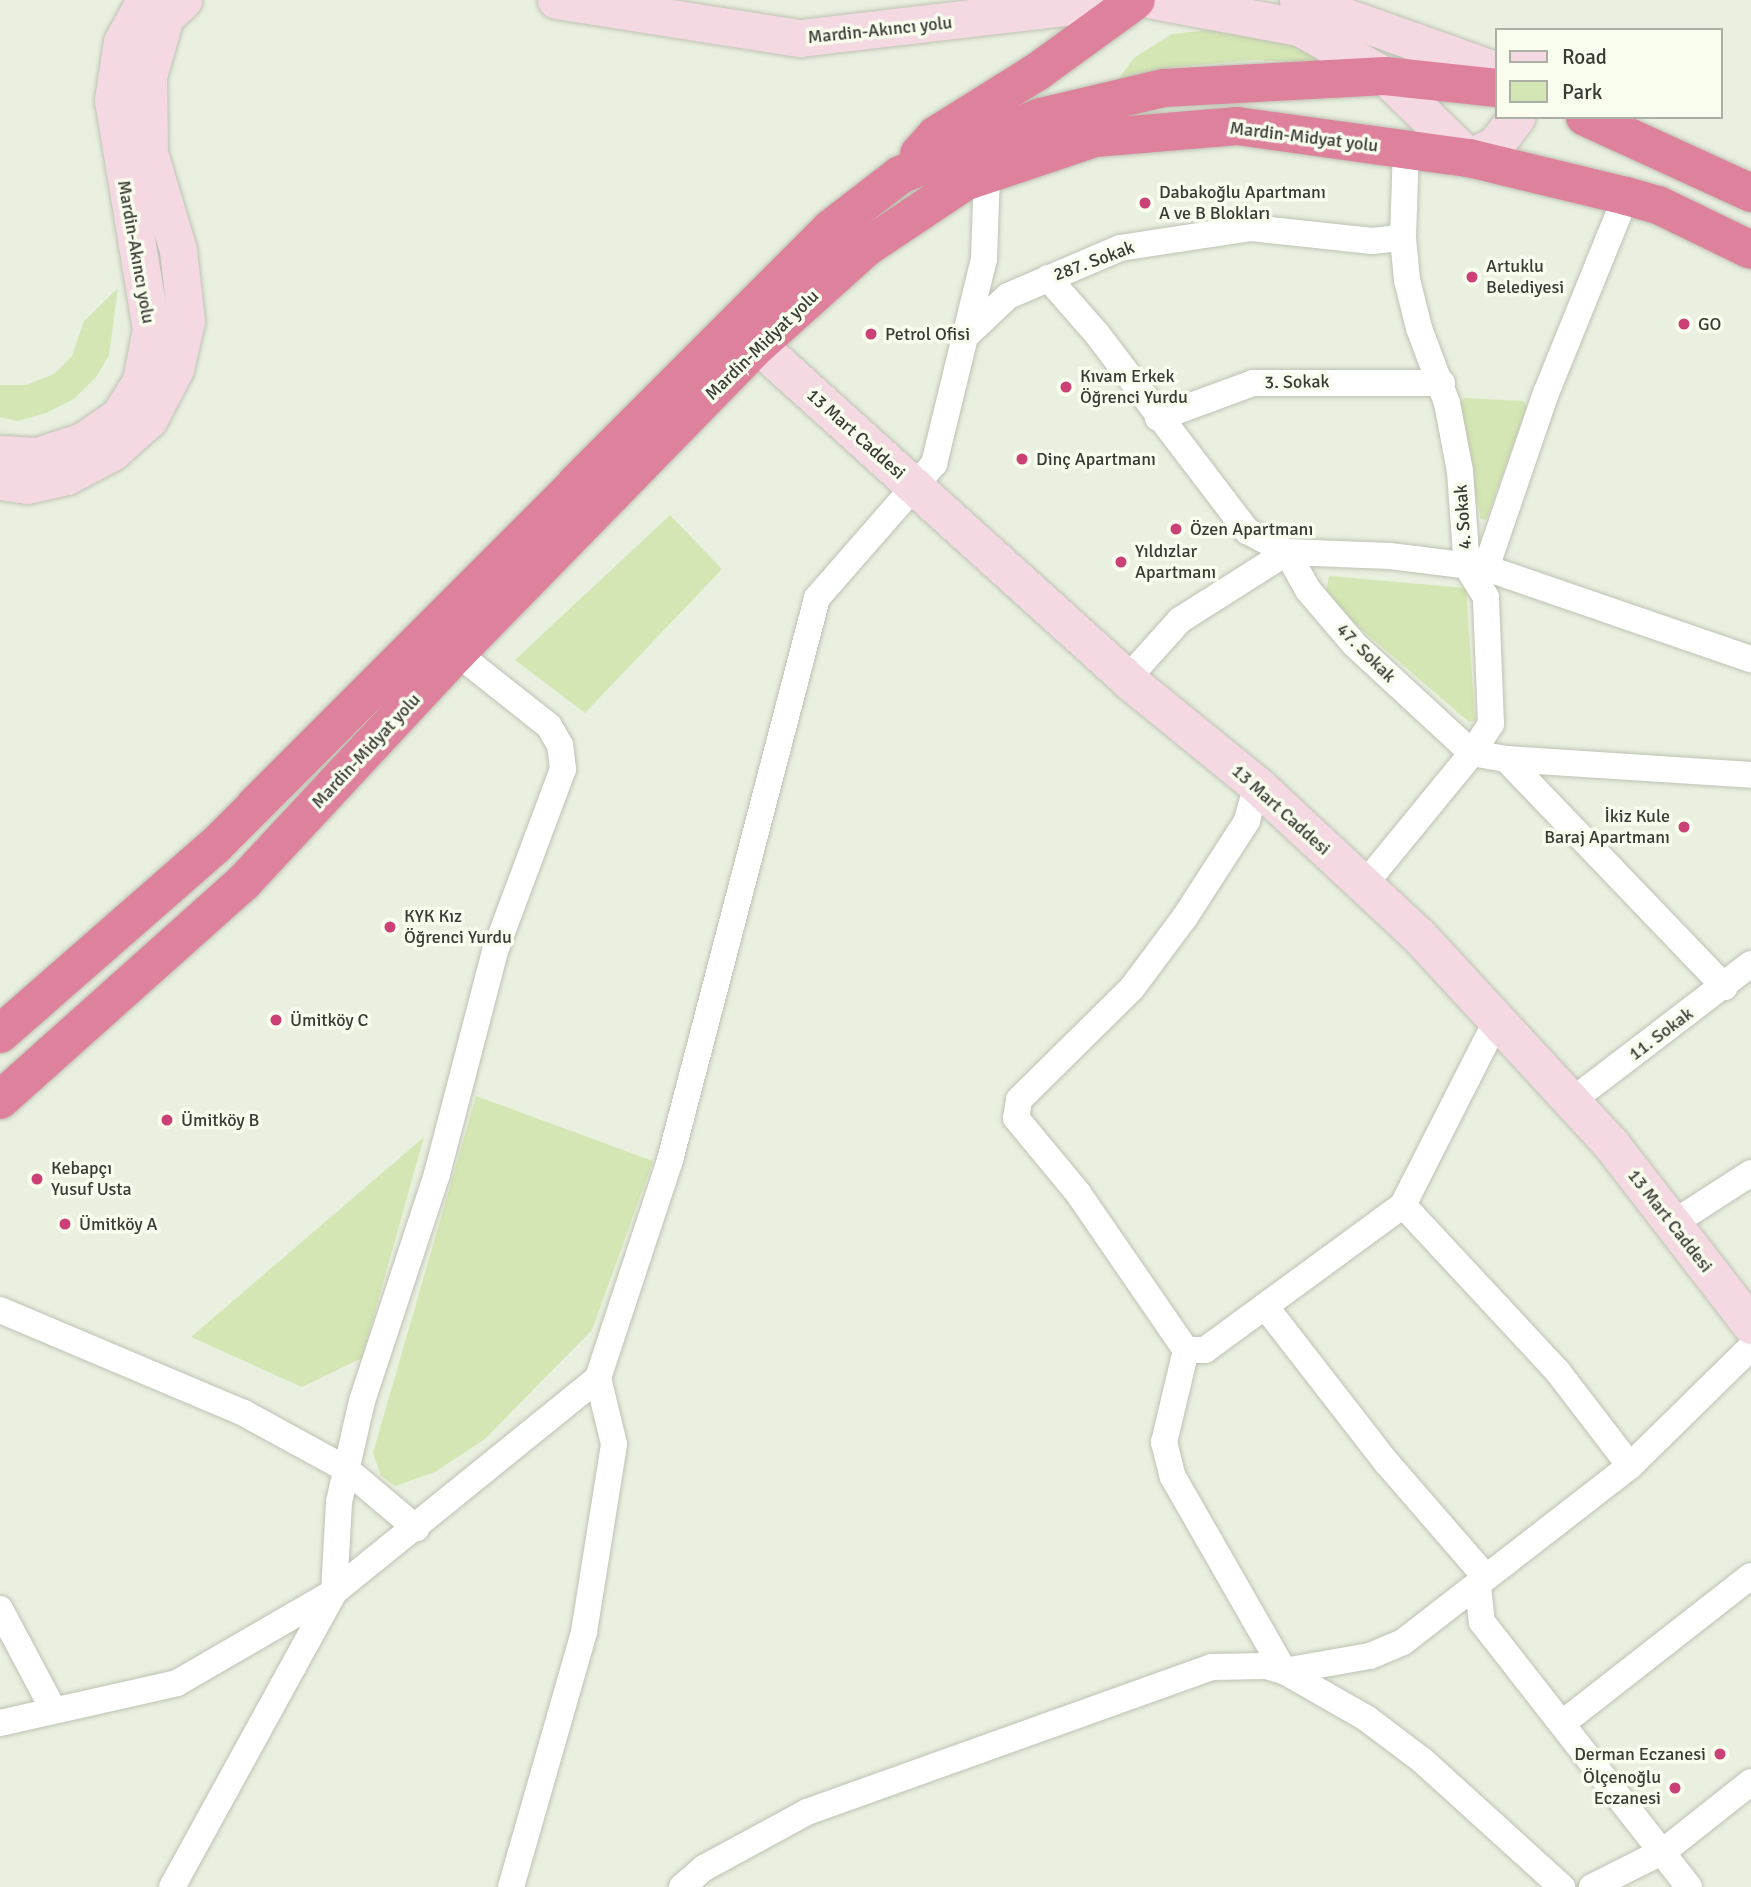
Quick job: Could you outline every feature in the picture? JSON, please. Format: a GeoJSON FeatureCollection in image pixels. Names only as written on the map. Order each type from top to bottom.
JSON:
{"type":"FeatureCollection","features":[{"type":"Feature","properties":{"kind":"highway"},"geometry":{"type":"LineString","coordinates":[[900,175],[936,135],[1037,72],[1136,0]]}},
{"type":"Feature","properties":{"kind":"highway","name":"Mardin-Midyat yolu"},"geometry":{"type":"LineString","coordinates":[[0,1034],[216,845],[830,229],[900,175],[1041,117],[1164,88],[1385,76],[1496,88]]}},
{"type":"Feature","properties":{"kind":"highway"},"geometry":{"type":"LineString","coordinates":[[1589,119],[1751,193]]}},
{"type":"Feature","properties":{"kind":"highway","name":"Mardin-Midyat yolu"},"geometry":{"type":"LineString","coordinates":[[0,1100],[243,883],[457,653],[758,345],[867,247],[964,182],[1095,138],[1237,125],[1469,159],[1626,196],[1658,205],[1751,250]]}},
{"type":"Feature","properties":{"kind":"main road","name":"Mardin-Akıncı yolu"},"geometry":{"type":"LineString","coordinates":[[0,454],[37,456],[83,441],[119,416],[141,381],[151,328],[113,100],[122,42],[145,0]]}},
{"type":"Feature","properties":{"kind":"main road","name":"Mardin-Akıncı yolu"},"geometry":{"type":"LineString","coordinates":[[0,481],[27,485],[67,477],[113,452],[149,419],[176,369],[187,321],[178,250],[149,153],[148,76],[164,17],[183,0]]}},
{"type":"Feature","properties":{"kind":"main road","name":"Mardin-Akıncı yolu"},"geometry":{"type":"LineString","coordinates":[[556,0],[800,38],[1123,0]]}},
{"type":"Feature","properties":{"kind":"main road"},"geometry":{"type":"LineString","coordinates":[[1153,0],[1298,27],[1385,76],[1469,159],[1496,144],[1515,119]]}},
{"type":"Feature","properties":{"kind":"main road"},"geometry":{"type":"LineString","coordinates":[[1298,0],[1496,71]]}},
{"type":"Feature","properties":{"kind":"main road","name":"13 Mart Caddesi"},"geometry":{"type":"LineString","coordinates":[[758,345],[1127,680],[1257,785],[1419,936],[1569,1103],[1611,1144],[1751,1325]]}},
{"type":"Feature","properties":{"kind":"street","name":"4. Sokak"},"geometry":{"type":"LineString","coordinates":[[1364,885],[1472,753],[1491,724],[1486,597],[1476,568],[1442,383],[1419,328],[1403,238],[1406,149]]}},
{"type":"Feature","properties":{"kind":"street"},"geometry":{"type":"LineString","coordinates":[[511,1887],[583,1632],[614,1444],[598,1378],[670,1160],[817,598],[934,464],[970,332],[984,260],[988,172]]}},
{"type":"Feature","properties":{"kind":"street"},"geometry":{"type":"LineString","coordinates":[[1476,568],[1626,196]]}},
{"type":"Feature","properties":{"kind":"street","name":"287. Sokak"},"geometry":{"type":"LineString","coordinates":[[970,332],[1008,296],[1121,247],[1188,235],[1251,228],[1372,242],[1403,238]]}},
{"type":"Feature","properties":{"kind":"street"},"geometry":{"type":"LineString","coordinates":[[1048,278],[1090,325],[1158,418],[1247,531],[1287,552],[1390,556],[1476,568],[1751,659]]}},
{"type":"Feature","properties":{"kind":"street","name":"3. Sokak"},"geometry":{"type":"LineString","coordinates":[[1158,418],[1253,383],[1442,383]]}},
{"type":"Feature","properties":{"kind":"street"},"geometry":{"type":"LineString","coordinates":[[1127,680],[1180,620],[1287,552]]}},
{"type":"Feature","properties":{"kind":"street","name":"47. Sokak"},"geometry":{"type":"LineString","coordinates":[[1287,552],[1308,590],[1355,645],[1472,753]]}},
{"type":"Feature","properties":{"kind":"street"},"geometry":{"type":"LineString","coordinates":[[172,1887],[334,1592],[339,1502],[362,1401],[437,1174],[495,951],[563,769],[560,745],[549,726],[457,653]]}},
{"type":"Feature","properties":{"kind":"street"},"geometry":{"type":"LineString","coordinates":[[1472,753],[1506,759],[1751,775]]}},
{"type":"Feature","properties":{"kind":"street"},"geometry":{"type":"LineString","coordinates":[[1506,759],[1725,987]]}},
{"type":"Feature","properties":{"kind":"street"},"geometry":{"type":"LineString","coordinates":[[1257,785],[1247,821],[1185,917],[1132,988],[1019,1100],[1016,1118],[1078,1193],[1186,1350],[1164,1442],[1172,1477],[1284,1671]]}},
{"type":"Feature","properties":{"kind":"street","name":"11. Sokak"},"geometry":{"type":"LineString","coordinates":[[1569,1103],[1725,987],[1751,964]]}},
{"type":"Feature","properties":{"kind":"street"},"geometry":{"type":"LineString","coordinates":[[1186,1350],[1205,1350],[1403,1205],[1496,1022]]}},
{"type":"Feature","properties":{"kind":"street"},"geometry":{"type":"LineString","coordinates":[[1672,1224],[1751,1173]]}},
{"type":"Feature","properties":{"kind":"street"},"geometry":{"type":"LineString","coordinates":[[1403,1205],[1558,1372],[1630,1466]]}},
{"type":"Feature","properties":{"kind":"street"},"geometry":{"type":"LineString","coordinates":[[1265,1306],[1481,1581],[1482,1622],[1564,1721],[1689,1887]]}},
{"type":"Feature","properties":{"kind":"street"},"geometry":{"type":"LineString","coordinates":[[0,1310],[242,1412],[346,1469],[416,1528]]}},
{"type":"Feature","properties":{"kind":"street"},"geometry":{"type":"LineString","coordinates":[[1284,1671],[1370,1656],[1403,1642],[1630,1466],[1751,1348]]}},
{"type":"Feature","properties":{"kind":"street"},"geometry":{"type":"LineString","coordinates":[[0,1723],[177,1683],[334,1592],[598,1378]]}},
{"type":"Feature","properties":{"kind":"street"},"geometry":{"type":"LineString","coordinates":[[1564,1721],[1751,1576]]}},
{"type":"Feature","properties":{"kind":"street"},"geometry":{"type":"LineString","coordinates":[[0,1609],[53,1709]]}},
{"type":"Feature","properties":{"kind":"street"},"geometry":{"type":"LineString","coordinates":[[682,1887],[704,1868],[807,1812],[1212,1668],[1266,1666],[1284,1671],[1366,1718],[1423,1761],[1562,1887]]}},
{"type":"Feature","properties":{"kind":"street"},"geometry":{"type":"LineString","coordinates":[[1592,1887],[1664,1851],[1751,1782]]}},
{"type":"Feature","properties":{"kind":"green space"},"geometry":{"type":"Polygon","coordinates":[[[1235,27],[1296,45],[1328,64],[1255,60],[1175,67],[1118,80],[1134,58],[1172,34],[1235,27]]]}},
{"type":"Feature","properties":{"kind":"green space"},"geometry":{"type":"Polygon","coordinates":[[[118,288],[109,355],[97,376],[74,399],[46,413],[17,421],[0,417],[0,385],[26,385],[54,374],[72,356],[84,321],[118,288]]]}},
{"type":"Feature","properties":{"kind":"green space"},"geometry":{"type":"Polygon","coordinates":[[[1464,398],[1523,401],[1527,407],[1486,520],[1481,519],[1457,407],[1464,398]]]}},
{"type":"Feature","properties":{"kind":"green space"},"geometry":{"type":"Polygon","coordinates":[[[670,515],[722,569],[585,713],[515,660],[670,515]]]}},
{"type":"Feature","properties":{"kind":"green space"},"geometry":{"type":"Polygon","coordinates":[[[1329,576],[1466,588],[1475,720],[1469,722],[1325,598],[1329,576]]]}},
{"type":"Feature","properties":{"kind":"green space"},"geometry":{"type":"Polygon","coordinates":[[[476,1096],[653,1161],[592,1330],[485,1439],[435,1472],[395,1486],[381,1476],[373,1453],[476,1096]]]}},
{"type":"Feature","properties":{"kind":"green space"},"geometry":{"type":"Polygon","coordinates":[[[424,1137],[362,1358],[302,1387],[191,1337],[424,1137]]]}},
{"type":"Feature","properties":{"kind":"place","name":"Dabakoğlu Apartmanı A ve B Blokları"},"geometry":{"type":"Point","coordinates":[1145,203]}},
{"type":"Feature","properties":{"kind":"place","name":"Artuklu Belediyesi"},"geometry":{"type":"Point","coordinates":[1472,277]}},
{"type":"Feature","properties":{"kind":"place","name":"GO"},"geometry":{"type":"Point","coordinates":[1684,324]}},
{"type":"Feature","properties":{"kind":"place","name":"Petrol Ofisi"},"geometry":{"type":"Point","coordinates":[871,334]}},
{"type":"Feature","properties":{"kind":"place","name":"Kıvam Erkek Öğrenci Yurdu"},"geometry":{"type":"Point","coordinates":[1066,387]}},
{"type":"Feature","properties":{"kind":"place","name":"Dinç Apartmanı"},"geometry":{"type":"Point","coordinates":[1022,459]}},
{"type":"Feature","properties":{"kind":"place","name":"Özen Apartmanı"},"geometry":{"type":"Point","coordinates":[1176,529]}},
{"type":"Feature","properties":{"kind":"place","name":"Yıldızlar Apartmanı"},"geometry":{"type":"Point","coordinates":[1121,562]}},
{"type":"Feature","properties":{"kind":"place","name":"İkiz Kule Baraj Apartmanı"},"geometry":{"type":"Point","coordinates":[1684,827]}},
{"type":"Feature","properties":{"kind":"place","name":"KYK Kız Öğrenci Yurdu"},"geometry":{"type":"Point","coordinates":[390,927]}},
{"type":"Feature","properties":{"kind":"place","name":"Ümitköy C"},"geometry":{"type":"Point","coordinates":[276,1020]}},
{"type":"Feature","properties":{"kind":"place","name":"Ümitköy B"},"geometry":{"type":"Point","coordinates":[167,1120]}},
{"type":"Feature","properties":{"kind":"place","name":"Kebapçı Yusuf Usta"},"geometry":{"type":"Point","coordinates":[37,1179]}},
{"type":"Feature","properties":{"kind":"place","name":"Ümitköy A"},"geometry":{"type":"Point","coordinates":[65,1224]}},
{"type":"Feature","properties":{"kind":"place","name":"Derman Eczanesi"},"geometry":{"type":"Point","coordinates":[1720,1754]}},
{"type":"Feature","properties":{"kind":"place","name":"Ölçenoğlu Eczanesi"},"geometry":{"type":"Point","coordinates":[1675,1788]}}]}
